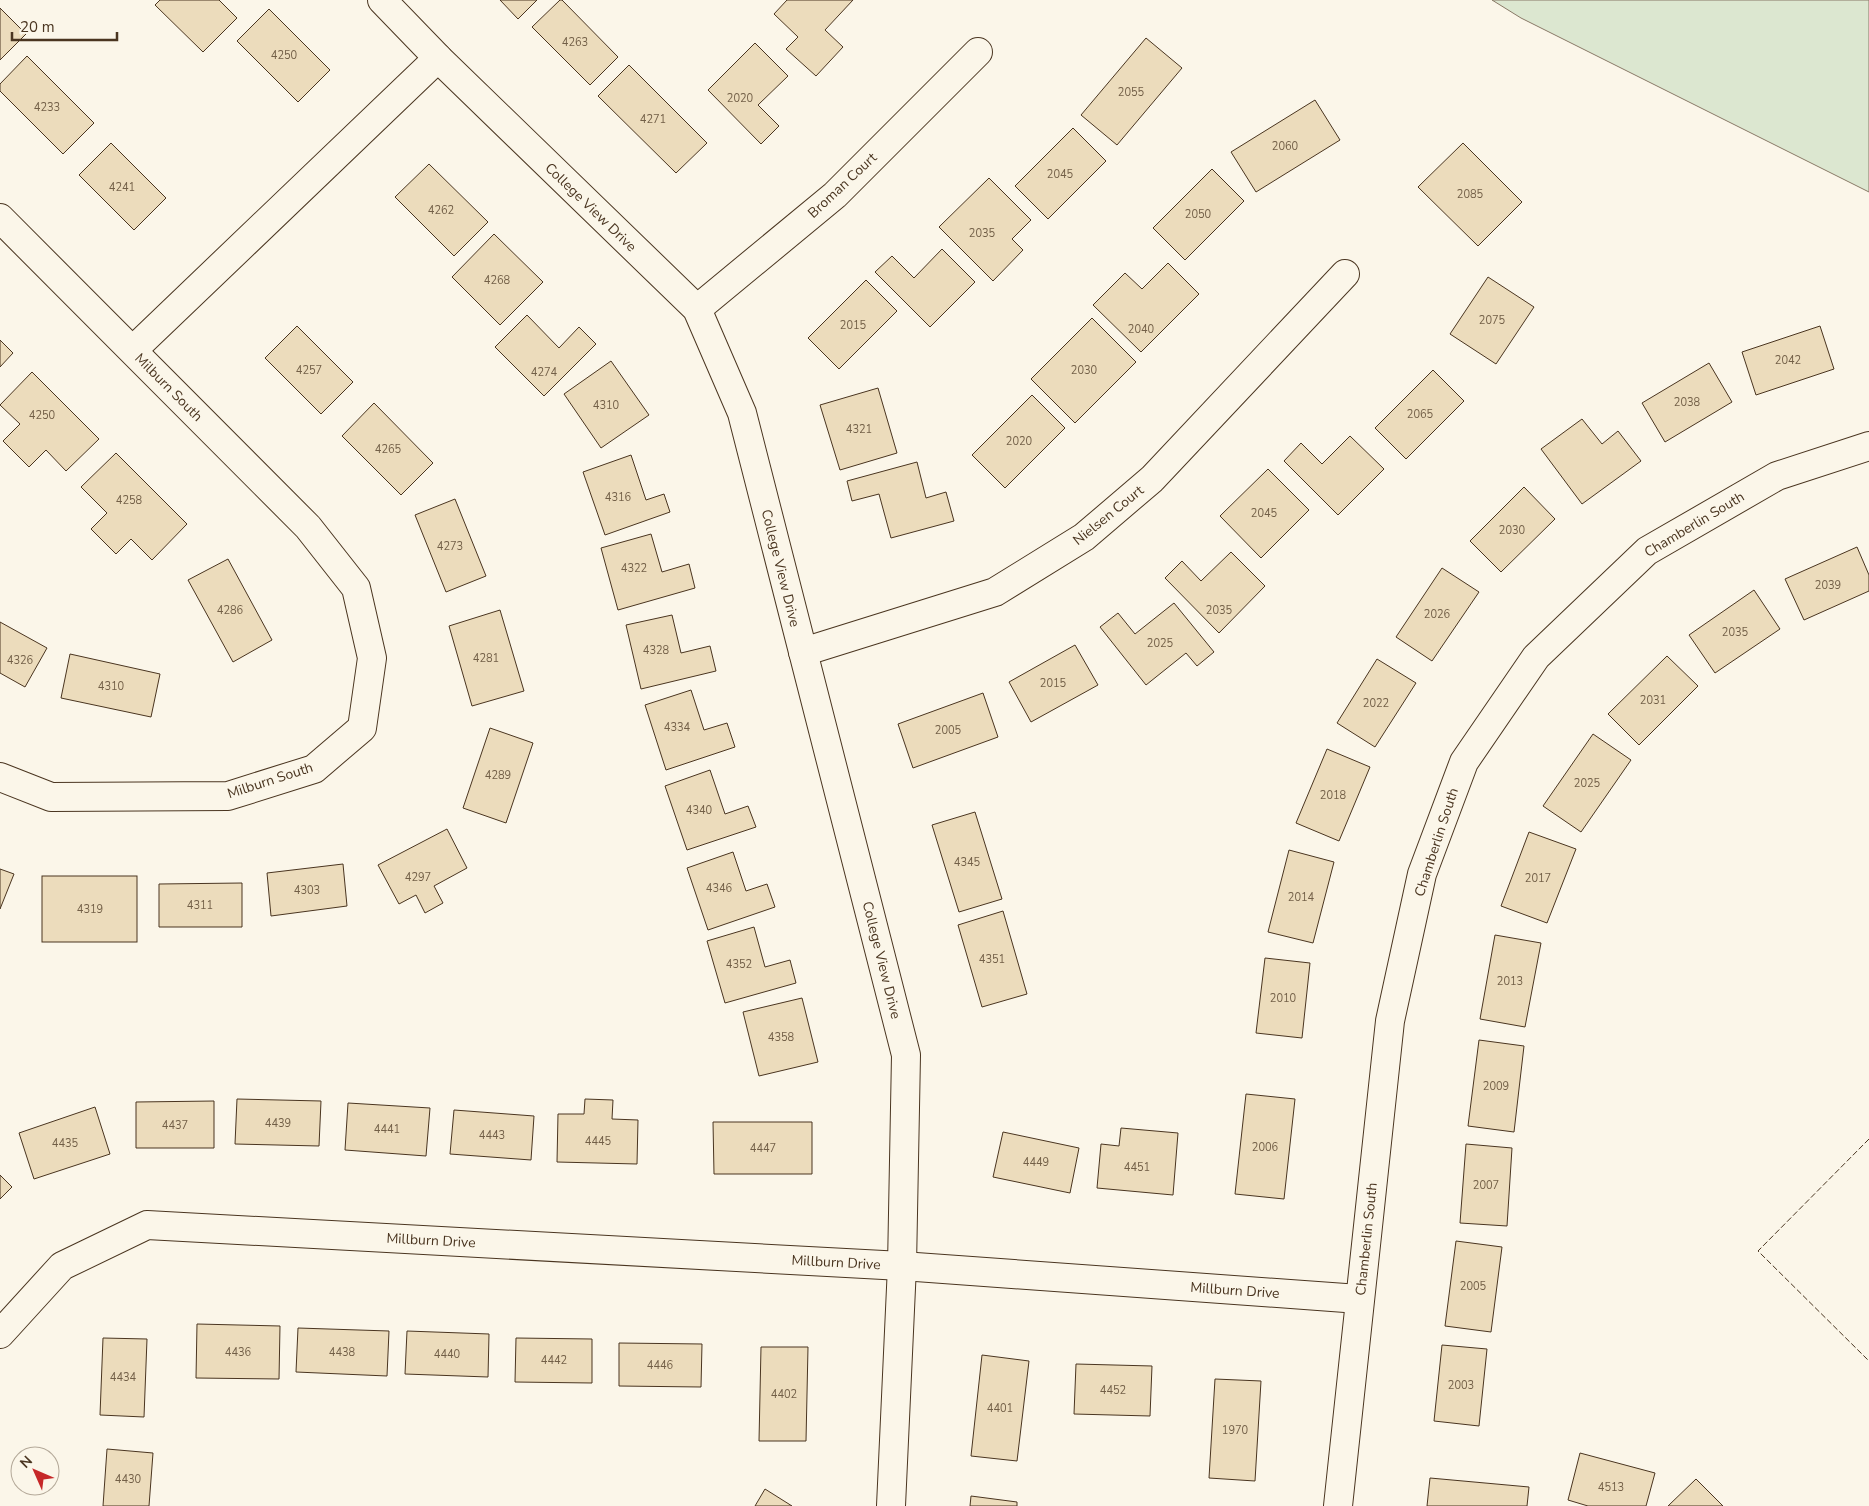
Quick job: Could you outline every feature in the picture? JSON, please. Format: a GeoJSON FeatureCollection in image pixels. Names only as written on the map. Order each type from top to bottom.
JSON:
{"type":"FeatureCollection","features":[{"type":"Feature","properties":{"kind":"street","name":"College View Drive"},"geometry":{"type":"LineString","coordinates":[[382,0],[438,58],[697,309],[742,413],[906,1055],[902,1266]]}},
{"type":"Feature","properties":{"kind":"street","name":"Broman Court"},"geometry":{"type":"LineString","coordinates":[[697,309],[835,195],[978,52]]}},
{"type":"Feature","properties":{"kind":"street","name":"Milburn South"},"geometry":{"type":"LineString","coordinates":[[133,350],[438,58]]}},
{"type":"Feature","properties":{"kind":"street","name":"Milburn South"},"geometry":{"type":"LineString","coordinates":[[0,218],[308,527],[356,588],[372,658],[362,728],[314,769],[228,796],[51,797],[0,777]]}},
{"type":"Feature","properties":{"kind":"street","name":"Nielsen Court"},"geometry":{"type":"LineString","coordinates":[[803,652],[995,592],[1084,538],[1152,479],[1345,274]]}},
{"type":"Feature","properties":{"kind":"street","name":"Chamberlin South"},"geometry":{"type":"LineString","coordinates":[[1338,1506],[1390,1021],[1422,874],[1464,762],[1536,657],[1647,550],[1777,476],[1869,446]]}},
{"type":"Feature","properties":{"kind":"street","name":"Millburn Drive"},"geometry":{"type":"LineString","coordinates":[[0,1334],[62,1266],[147,1225],[902,1266],[1360,1299]]}},
{"type":"Feature","properties":{"kind":"street"},"geometry":{"type":"LineString","coordinates":[[891,1506],[902,1266]]}},
{"type":"Feature","properties":{"kind":"green space"},"geometry":{"type":"Polygon","coordinates":[[[1492,0],[1869,0],[1869,192],[1521,18],[1492,0]]]}},
{"type":"Feature","properties":{"kind":"building"},"geometry":{"type":"Polygon","coordinates":[[[160,0],[219,0],[237,18],[203,52],[155,5],[160,0]]]}},
{"type":"Feature","properties":{"kind":"building"},"geometry":{"type":"Polygon","coordinates":[[[500,0],[537,0],[518,19],[500,0]]]}},
{"type":"Feature","properties":{"kind":"building"},"geometry":{"type":"Polygon","coordinates":[[[560,0],[618,57],[590,85],[532,27],[560,0]]]}},
{"type":"Feature","properties":{"kind":"building"},"geometry":{"type":"Polygon","coordinates":[[[787,0],[853,0],[825,30],[843,47],[816,76],[786,49],[798,37],[774,14],[787,0]]]}},
{"type":"Feature","properties":{"kind":"building"},"geometry":{"type":"Polygon","coordinates":[[[0,8],[26,34],[0,60],[0,8]]]}},
{"type":"Feature","properties":{"kind":"building"},"geometry":{"type":"Polygon","coordinates":[[[269,9],[330,70],[298,102],[237,41],[269,9]]]}},
{"type":"Feature","properties":{"kind":"building"},"geometry":{"type":"Polygon","coordinates":[[[1146,38],[1182,68],[1117,145],[1081,115],[1146,38]]]}},
{"type":"Feature","properties":{"kind":"building"},"geometry":{"type":"Polygon","coordinates":[[[755,43],[788,76],[758,105],[779,126],[761,144],[708,90],[755,43]]]}},
{"type":"Feature","properties":{"kind":"building"},"geometry":{"type":"Polygon","coordinates":[[[27,56],[94,123],[63,154],[0,91],[0,84],[27,56]]]}},
{"type":"Feature","properties":{"kind":"building"},"geometry":{"type":"Polygon","coordinates":[[[629,65],[707,143],[676,173],[598,96],[629,65]]]}},
{"type":"Feature","properties":{"kind":"building"},"geometry":{"type":"Polygon","coordinates":[[[1315,100],[1340,140],[1256,192],[1231,152],[1315,100]]]}},
{"type":"Feature","properties":{"kind":"building"},"geometry":{"type":"Polygon","coordinates":[[[1073,128],[1106,161],[1048,219],[1015,186],[1073,128]]]}},
{"type":"Feature","properties":{"kind":"building"},"geometry":{"type":"Polygon","coordinates":[[[111,143],[166,198],[134,230],[79,175],[111,143]]]}},
{"type":"Feature","properties":{"kind":"building"},"geometry":{"type":"Polygon","coordinates":[[[1463,143],[1522,202],[1478,246],[1418,187],[1463,143]]]}},
{"type":"Feature","properties":{"kind":"building"},"geometry":{"type":"Polygon","coordinates":[[[429,164],[488,222],[454,256],[395,197],[429,164]]]}},
{"type":"Feature","properties":{"kind":"building"},"geometry":{"type":"Polygon","coordinates":[[[1212,169],[1244,201],[1185,260],[1153,228],[1212,169]]]}},
{"type":"Feature","properties":{"kind":"building"},"geometry":{"type":"Polygon","coordinates":[[[989,178],[1031,220],[1012,239],[1023,250],[993,281],[939,227],[989,178]]]}},
{"type":"Feature","properties":{"kind":"building"},"geometry":{"type":"Polygon","coordinates":[[[494,234],[543,282],[500,325],[452,277],[494,234]]]}},
{"type":"Feature","properties":{"kind":"building"},"geometry":{"type":"Polygon","coordinates":[[[942,249],[975,282],[930,327],[875,272],[892,256],[914,278],[942,249]]]}},
{"type":"Feature","properties":{"kind":"building"},"geometry":{"type":"Polygon","coordinates":[[[1168,263],[1199,294],[1141,352],[1093,305],[1125,273],[1142,289],[1168,263]]]}},
{"type":"Feature","properties":{"kind":"building"},"geometry":{"type":"Polygon","coordinates":[[[1488,277],[1534,307],[1496,364],[1450,334],[1488,277]]]}},
{"type":"Feature","properties":{"kind":"building"},"geometry":{"type":"Polygon","coordinates":[[[866,280],[897,311],[839,369],[808,338],[866,280]]]}},
{"type":"Feature","properties":{"kind":"building"},"geometry":{"type":"Polygon","coordinates":[[[527,315],[559,348],[579,327],[596,344],[544,396],[495,347],[527,315]]]}},
{"type":"Feature","properties":{"kind":"building"},"geometry":{"type":"Polygon","coordinates":[[[1092,318],[1136,362],[1075,423],[1031,379],[1092,318]]]}},
{"type":"Feature","properties":{"kind":"building"},"geometry":{"type":"Polygon","coordinates":[[[297,326],[353,382],[321,414],[265,358],[297,326]]]}},
{"type":"Feature","properties":{"kind":"building"},"geometry":{"type":"Polygon","coordinates":[[[1820,326],[1834,369],[1756,395],[1742,352],[1820,326]]]}},
{"type":"Feature","properties":{"kind":"building"},"geometry":{"type":"Polygon","coordinates":[[[0,340],[13,353],[0,367],[0,340]]]}},
{"type":"Feature","properties":{"kind":"building"},"geometry":{"type":"Polygon","coordinates":[[[611,361],[649,415],[601,448],[564,394],[611,361]]]}},
{"type":"Feature","properties":{"kind":"building"},"geometry":{"type":"Polygon","coordinates":[[[1709,363],[1732,402],[1665,442],[1642,403],[1709,363]]]}},
{"type":"Feature","properties":{"kind":"building"},"geometry":{"type":"Polygon","coordinates":[[[1433,370],[1464,401],[1406,459],[1375,428],[1433,370]]]}},
{"type":"Feature","properties":{"kind":"building"},"geometry":{"type":"Polygon","coordinates":[[[32,372],[99,439],[66,471],[46,450],[29,467],[3,441],[20,424],[0,405],[32,372]]]}},
{"type":"Feature","properties":{"kind":"building"},"geometry":{"type":"Polygon","coordinates":[[[878,388],[897,453],[840,470],[820,405],[878,388]]]}},
{"type":"Feature","properties":{"kind":"building"},"geometry":{"type":"Polygon","coordinates":[[[1032,395],[1065,428],[1005,488],[972,455],[1032,395]]]}},
{"type":"Feature","properties":{"kind":"building"},"geometry":{"type":"Polygon","coordinates":[[[374,403],[433,463],[401,495],[342,436],[374,403]]]}},
{"type":"Feature","properties":{"kind":"building"},"geometry":{"type":"Polygon","coordinates":[[[1582,419],[1602,444],[1618,431],[1641,461],[1582,504],[1541,449],[1582,419]]]}},
{"type":"Feature","properties":{"kind":"building"},"geometry":{"type":"Polygon","coordinates":[[[1350,436],[1384,469],[1338,515],[1284,461],[1301,443],[1322,464],[1350,436]]]}},
{"type":"Feature","properties":{"kind":"building"},"geometry":{"type":"Polygon","coordinates":[[[116,453],[187,524],[152,560],[131,539],[116,554],[91,529],[107,513],[81,487],[116,453]]]}},
{"type":"Feature","properties":{"kind":"building"},"geometry":{"type":"Polygon","coordinates":[[[631,455],[646,500],[664,494],[670,512],[605,535],[583,472],[631,455]]]}},
{"type":"Feature","properties":{"kind":"building"},"geometry":{"type":"Polygon","coordinates":[[[917,462],[926,498],[946,492],[954,521],[891,538],[879,494],[852,501],[847,481],[917,462]]]}},
{"type":"Feature","properties":{"kind":"building"},"geometry":{"type":"Polygon","coordinates":[[[1268,469],[1309,510],[1261,558],[1220,516],[1268,469]]]}},
{"type":"Feature","properties":{"kind":"building"},"geometry":{"type":"Polygon","coordinates":[[[1524,487],[1555,519],[1501,572],[1470,541],[1524,487]]]}},
{"type":"Feature","properties":{"kind":"building"},"geometry":{"type":"Polygon","coordinates":[[[455,499],[486,576],[446,592],[415,515],[455,499]]]}},
{"type":"Feature","properties":{"kind":"building"},"geometry":{"type":"Polygon","coordinates":[[[651,534],[662,572],[689,564],[695,588],[618,610],[601,548],[651,534]]]}},
{"type":"Feature","properties":{"kind":"building"},"geometry":{"type":"Polygon","coordinates":[[[1857,547],[1869,575],[1869,591],[1804,620],[1785,579],[1857,547]]]}},
{"type":"Feature","properties":{"kind":"building"},"geometry":{"type":"Polygon","coordinates":[[[1231,552],[1265,586],[1219,633],[1165,578],[1182,561],[1201,581],[1231,552]]]}},
{"type":"Feature","properties":{"kind":"building"},"geometry":{"type":"Polygon","coordinates":[[[228,559],[272,640],[233,662],[188,580],[228,559]]]}},
{"type":"Feature","properties":{"kind":"building"},"geometry":{"type":"Polygon","coordinates":[[[1442,568],[1479,592],[1432,661],[1396,637],[1442,568]]]}},
{"type":"Feature","properties":{"kind":"building"},"geometry":{"type":"Polygon","coordinates":[[[1754,590],[1780,629],[1715,673],[1689,635],[1754,590]]]}},
{"type":"Feature","properties":{"kind":"building"},"geometry":{"type":"Polygon","coordinates":[[[1174,603],[1214,652],[1197,666],[1186,653],[1146,685],[1100,627],[1118,613],[1135,634],[1174,603]]]}},
{"type":"Feature","properties":{"kind":"building"},"geometry":{"type":"Polygon","coordinates":[[[500,610],[524,691],[472,706],[449,626],[500,610]]]}},
{"type":"Feature","properties":{"kind":"building"},"geometry":{"type":"Polygon","coordinates":[[[672,615],[681,653],[710,646],[716,671],[641,689],[626,625],[672,615]]]}},
{"type":"Feature","properties":{"kind":"building"},"geometry":{"type":"Polygon","coordinates":[[[0,622],[47,648],[25,687],[0,673],[0,622]]]}},
{"type":"Feature","properties":{"kind":"building"},"geometry":{"type":"Polygon","coordinates":[[[1075,645],[1098,685],[1031,722],[1009,682],[1075,645]]]}},
{"type":"Feature","properties":{"kind":"building"},"geometry":{"type":"Polygon","coordinates":[[[70,654],[160,674],[151,717],[61,698],[70,654]]]}},
{"type":"Feature","properties":{"kind":"building"},"geometry":{"type":"Polygon","coordinates":[[[1667,656],[1698,686],[1639,745],[1608,714],[1667,656]]]}},
{"type":"Feature","properties":{"kind":"building"},"geometry":{"type":"Polygon","coordinates":[[[1377,659],[1416,683],[1375,747],[1337,723],[1377,659]]]}},
{"type":"Feature","properties":{"kind":"building"},"geometry":{"type":"Polygon","coordinates":[[[691,690],[704,730],[727,723],[735,747],[666,770],[645,705],[691,690]]]}},
{"type":"Feature","properties":{"kind":"building"},"geometry":{"type":"Polygon","coordinates":[[[983,693],[998,737],[913,768],[898,724],[983,693]]]}},
{"type":"Feature","properties":{"kind":"building"},"geometry":{"type":"Polygon","coordinates":[[[490,728],[533,743],[506,823],[463,808],[490,728]]]}},
{"type":"Feature","properties":{"kind":"building"},"geometry":{"type":"Polygon","coordinates":[[[1593,734],[1631,760],[1581,832],[1543,806],[1593,734]]]}},
{"type":"Feature","properties":{"kind":"building"},"geometry":{"type":"Polygon","coordinates":[[[1327,749],[1370,767],[1339,841],[1296,823],[1327,749]]]}},
{"type":"Feature","properties":{"kind":"building"},"geometry":{"type":"Polygon","coordinates":[[[710,770],[725,814],[748,806],[756,827],[687,850],[665,786],[710,770]]]}},
{"type":"Feature","properties":{"kind":"building"},"geometry":{"type":"Polygon","coordinates":[[[975,812],[1002,899],[959,912],[932,825],[975,812]]]}},
{"type":"Feature","properties":{"kind":"building"},"geometry":{"type":"Polygon","coordinates":[[[447,829],[467,868],[434,886],[443,903],[425,913],[416,895],[399,904],[378,865],[447,829]]]}},
{"type":"Feature","properties":{"kind":"building"},"geometry":{"type":"Polygon","coordinates":[[[1529,832],[1576,849],[1547,923],[1501,906],[1529,832]]]}},
{"type":"Feature","properties":{"kind":"building"},"geometry":{"type":"Polygon","coordinates":[[[1289,850],[1334,862],[1313,943],[1268,932],[1289,850]]]}},
{"type":"Feature","properties":{"kind":"building"},"geometry":{"type":"Polygon","coordinates":[[[733,852],[746,891],[767,884],[775,907],[708,930],[687,868],[733,852]]]}},
{"type":"Feature","properties":{"kind":"building"},"geometry":{"type":"Polygon","coordinates":[[[343,864],[347,906],[271,916],[267,873],[343,864]]]}},
{"type":"Feature","properties":{"kind":"building"},"geometry":{"type":"Polygon","coordinates":[[[0,869],[14,874],[0,909],[0,869]]]}},
{"type":"Feature","properties":{"kind":"building"},"geometry":{"type":"Polygon","coordinates":[[[42,876],[137,876],[137,942],[42,942],[42,876]]]}},
{"type":"Feature","properties":{"kind":"building"},"geometry":{"type":"Polygon","coordinates":[[[242,883],[242,927],[159,927],[159,884],[242,883]]]}},
{"type":"Feature","properties":{"kind":"building"},"geometry":{"type":"Polygon","coordinates":[[[1003,911],[1027,994],[982,1007],[958,925],[1003,911]]]}},
{"type":"Feature","properties":{"kind":"building"},"geometry":{"type":"Polygon","coordinates":[[[754,927],[765,967],[790,960],[796,983],[725,1003],[707,941],[754,927]]]}},
{"type":"Feature","properties":{"kind":"building"},"geometry":{"type":"Polygon","coordinates":[[[1495,935],[1541,943],[1525,1027],[1480,1019],[1495,935]]]}},
{"type":"Feature","properties":{"kind":"building"},"geometry":{"type":"Polygon","coordinates":[[[1265,958],[1310,963],[1302,1038],[1256,1033],[1265,958]]]}},
{"type":"Feature","properties":{"kind":"building"},"geometry":{"type":"Polygon","coordinates":[[[802,998],[818,1062],[759,1076],[743,1012],[802,998]]]}},
{"type":"Feature","properties":{"kind":"building"},"geometry":{"type":"Polygon","coordinates":[[[1479,1040],[1524,1046],[1514,1132],[1468,1126],[1479,1040]]]}},
{"type":"Feature","properties":{"kind":"building"},"geometry":{"type":"Polygon","coordinates":[[[1246,1094],[1295,1099],[1284,1199],[1235,1194],[1246,1094]]]}},
{"type":"Feature","properties":{"kind":"building"},"geometry":{"type":"Polygon","coordinates":[[[237,1099],[321,1101],[319,1146],[235,1144],[237,1099]]]}},
{"type":"Feature","properties":{"kind":"building"},"geometry":{"type":"Polygon","coordinates":[[[585,1099],[613,1100],[612,1119],[638,1120],[637,1164],[557,1162],[558,1114],[584,1114],[585,1099]]]}},
{"type":"Feature","properties":{"kind":"building"},"geometry":{"type":"Polygon","coordinates":[[[214,1101],[214,1148],[136,1148],[136,1102],[214,1101]]]}},
{"type":"Feature","properties":{"kind":"building"},"geometry":{"type":"Polygon","coordinates":[[[348,1103],[430,1108],[426,1156],[345,1150],[348,1103]]]}},
{"type":"Feature","properties":{"kind":"building"},"geometry":{"type":"Polygon","coordinates":[[[95,1107],[110,1154],[34,1179],[19,1133],[95,1107]]]}},
{"type":"Feature","properties":{"kind":"building"},"geometry":{"type":"Polygon","coordinates":[[[454,1110],[534,1116],[531,1160],[450,1154],[454,1110]]]}},
{"type":"Feature","properties":{"kind":"building"},"geometry":{"type":"Polygon","coordinates":[[[713,1122],[812,1122],[812,1174],[714,1174],[713,1122]]]}},
{"type":"Feature","properties":{"kind":"building"},"geometry":{"type":"Polygon","coordinates":[[[1121,1128],[1178,1133],[1173,1195],[1097,1188],[1101,1144],[1119,1146],[1121,1128]]]}},
{"type":"Feature","properties":{"kind":"building"},"geometry":{"type":"Polygon","coordinates":[[[1003,1132],[1079,1148],[1070,1193],[993,1177],[1003,1132]]]}},
{"type":"Feature","properties":{"kind":"building"},"geometry":{"type":"Polygon","coordinates":[[[1466,1144],[1512,1148],[1507,1226],[1460,1223],[1466,1144]]]}},
{"type":"Feature","properties":{"kind":"building"},"geometry":{"type":"Polygon","coordinates":[[[0,1175],[12,1187],[0,1199],[0,1175]]]}},
{"type":"Feature","properties":{"kind":"building"},"geometry":{"type":"Polygon","coordinates":[[[1456,1241],[1502,1247],[1491,1332],[1445,1326],[1456,1241]]]}},
{"type":"Feature","properties":{"kind":"building"},"geometry":{"type":"Polygon","coordinates":[[[197,1324],[280,1326],[279,1379],[196,1378],[197,1324]]]}},
{"type":"Feature","properties":{"kind":"building"},"geometry":{"type":"Polygon","coordinates":[[[298,1328],[389,1331],[387,1376],[296,1372],[298,1328]]]}},
{"type":"Feature","properties":{"kind":"building"},"geometry":{"type":"Polygon","coordinates":[[[407,1331],[489,1334],[488,1377],[405,1374],[407,1331]]]}},
{"type":"Feature","properties":{"kind":"building"},"geometry":{"type":"Polygon","coordinates":[[[103,1338],[147,1339],[144,1417],[100,1415],[103,1338]]]}},
{"type":"Feature","properties":{"kind":"building"},"geometry":{"type":"Polygon","coordinates":[[[516,1338],[592,1339],[592,1383],[515,1382],[516,1338]]]}},
{"type":"Feature","properties":{"kind":"building"},"geometry":{"type":"Polygon","coordinates":[[[619,1343],[702,1344],[701,1387],[619,1386],[619,1343]]]}},
{"type":"Feature","properties":{"kind":"building"},"geometry":{"type":"Polygon","coordinates":[[[1442,1345],[1487,1349],[1479,1426],[1434,1421],[1442,1345]]]}},
{"type":"Feature","properties":{"kind":"building"},"geometry":{"type":"Polygon","coordinates":[[[761,1347],[808,1347],[806,1441],[759,1441],[761,1347]]]}},
{"type":"Feature","properties":{"kind":"building"},"geometry":{"type":"Polygon","coordinates":[[[982,1355],[1029,1361],[1017,1461],[971,1456],[982,1355]]]}},
{"type":"Feature","properties":{"kind":"building"},"geometry":{"type":"Polygon","coordinates":[[[1076,1364],[1152,1366],[1150,1416],[1074,1414],[1076,1364]]]}},
{"type":"Feature","properties":{"kind":"building"},"geometry":{"type":"Polygon","coordinates":[[[1215,1379],[1261,1381],[1255,1481],[1209,1478],[1215,1379]]]}},
{"type":"Feature","properties":{"kind":"building"},"geometry":{"type":"Polygon","coordinates":[[[107,1449],[153,1453],[149,1506],[103,1506],[107,1449]]]}},
{"type":"Feature","properties":{"kind":"building"},"geometry":{"type":"Polygon","coordinates":[[[1580,1453],[1655,1473],[1646,1506],[1588,1506],[1568,1500],[1580,1453]]]}},
{"type":"Feature","properties":{"kind":"building"},"geometry":{"type":"Polygon","coordinates":[[[1430,1478],[1529,1487],[1527,1506],[1427,1506],[1430,1478]]]}},
{"type":"Feature","properties":{"kind":"building"},"geometry":{"type":"Polygon","coordinates":[[[1696,1479],[1723,1506],[1668,1506],[1696,1479]]]}},
{"type":"Feature","properties":{"kind":"building"},"geometry":{"type":"Polygon","coordinates":[[[765,1489],[792,1506],[755,1506],[765,1489]]]}},
{"type":"Feature","properties":{"kind":"building"},"geometry":{"type":"Polygon","coordinates":[[[971,1496],[1017,1502],[1017,1506],[970,1506],[971,1496]]]}},
{"type":"Feature","properties":{"kind":"fence"},"geometry":{"type":"LineString","coordinates":[[1869,1139],[1758,1251],[1869,1361]]}}]}
